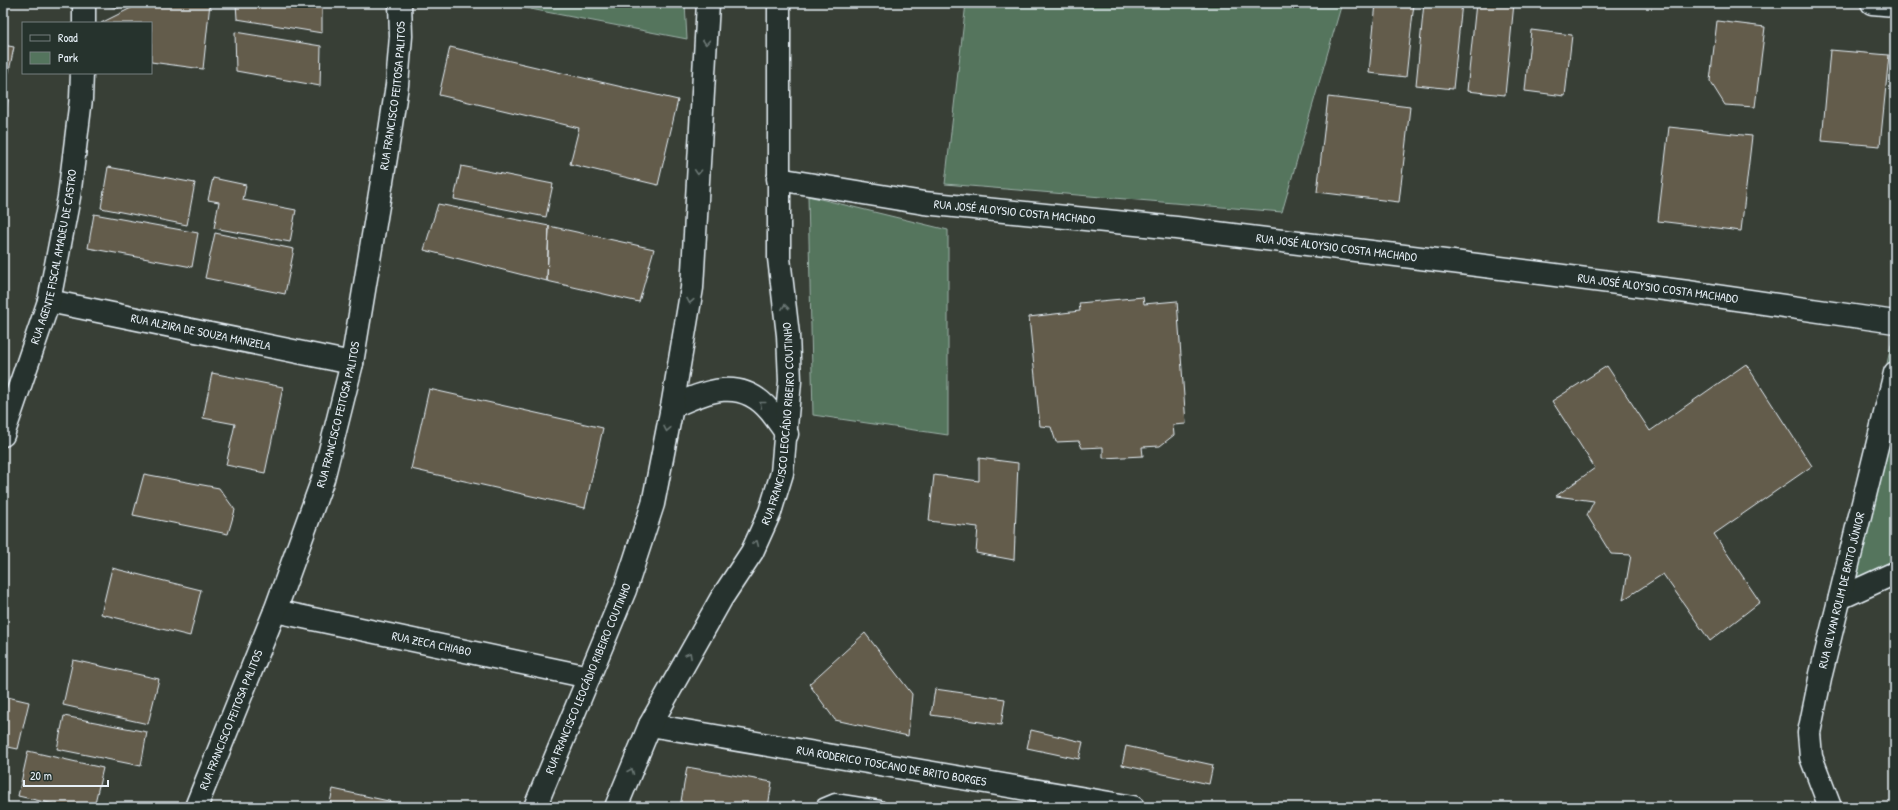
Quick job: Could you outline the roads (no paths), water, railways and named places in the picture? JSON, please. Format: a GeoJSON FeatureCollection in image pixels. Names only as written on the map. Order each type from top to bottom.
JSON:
{"type":"FeatureCollection","features":[{"type":"Feature","properties":{"kind":"street"},"geometry":{"type":"LineString","coordinates":[[84,3],[84,22]]}},
{"type":"Feature","properties":{"kind":"street","name":"RUA FRANCISCO FEITOSA PALITOS"},"geometry":{"type":"LineString","coordinates":[[196,807],[275,611],[323,479],[352,363],[397,85],[401,36],[400,3]]}},
{"type":"Feature","properties":{"kind":"street","name":"RUA FRANCISCO LEOCÁDIO RIBEIRO COUTINHO"},"geometry":{"type":"LineString","coordinates":[[535,807],[566,728],[625,590],[650,511],[672,407],[692,288],[708,3]]}},
{"type":"Feature","properties":{"kind":"street","name":"RUA FRANCISCO LEOCÁDIO RIBEIRO COUTINHO"},"geometry":{"type":"LineString","coordinates":[[616,807],[650,725],[720,599],[752,552],[770,512],[780,480],[787,434],[790,381],[788,335],[779,258],[779,3]]}},
{"type":"Feature","properties":{"kind":"street"},"geometry":{"type":"LineString","coordinates":[[1872,3],[1895,5]]}},
{"type":"Feature","properties":{"kind":"street","name":"RUA AGENTE FISCAL AMADEU DE CASTRO"},"geometry":{"type":"LineString","coordinates":[[3,435],[49,301],[69,197],[81,99],[82,74]]}},
{"type":"Feature","properties":{"kind":"street","name":"RUA JOSÉ ALOYSIO COSTA MACHADO"},"geometry":{"type":"LineString","coordinates":[[778,179],[924,203],[1176,228],[1696,293],[1895,322]]}},
{"type":"Feature","properties":{"kind":"street","name":"RUA ALZIRA DE SOUZA MANZELA"},"geometry":{"type":"LineString","coordinates":[[49,301],[352,363]]}},
{"type":"Feature","properties":{"kind":"street","name":"RUA GILVAN ROLIM DE BRITO JÚNIOR"},"geometry":{"type":"LineString","coordinates":[[1830,807],[1811,757],[1809,733],[1820,674],[1895,373]]}},
{"type":"Feature","properties":{"kind":"street"},"geometry":{"type":"LineString","coordinates":[[672,407],[697,395],[720,389],[734,389],[754,398],[770,410],[787,434]]}},
{"type":"Feature","properties":{"kind":"street"},"geometry":{"type":"LineString","coordinates":[[1840,598],[1895,573]]}},
{"type":"Feature","properties":{"kind":"street","name":"RUA ZECA CHIABO"},"geometry":{"type":"LineString","coordinates":[[275,611],[589,677]]}},
{"type":"Feature","properties":{"kind":"street","name":"RUA RODERICO TOSCANO DE BRITO BORGES"},"geometry":{"type":"LineString","coordinates":[[650,725],[1133,807]]}},
{"type":"Feature","properties":{"kind":"lane"},"geometry":{"type":"LineString","coordinates":[[822,807],[823,805],[835,800],[880,807]]}}]}
